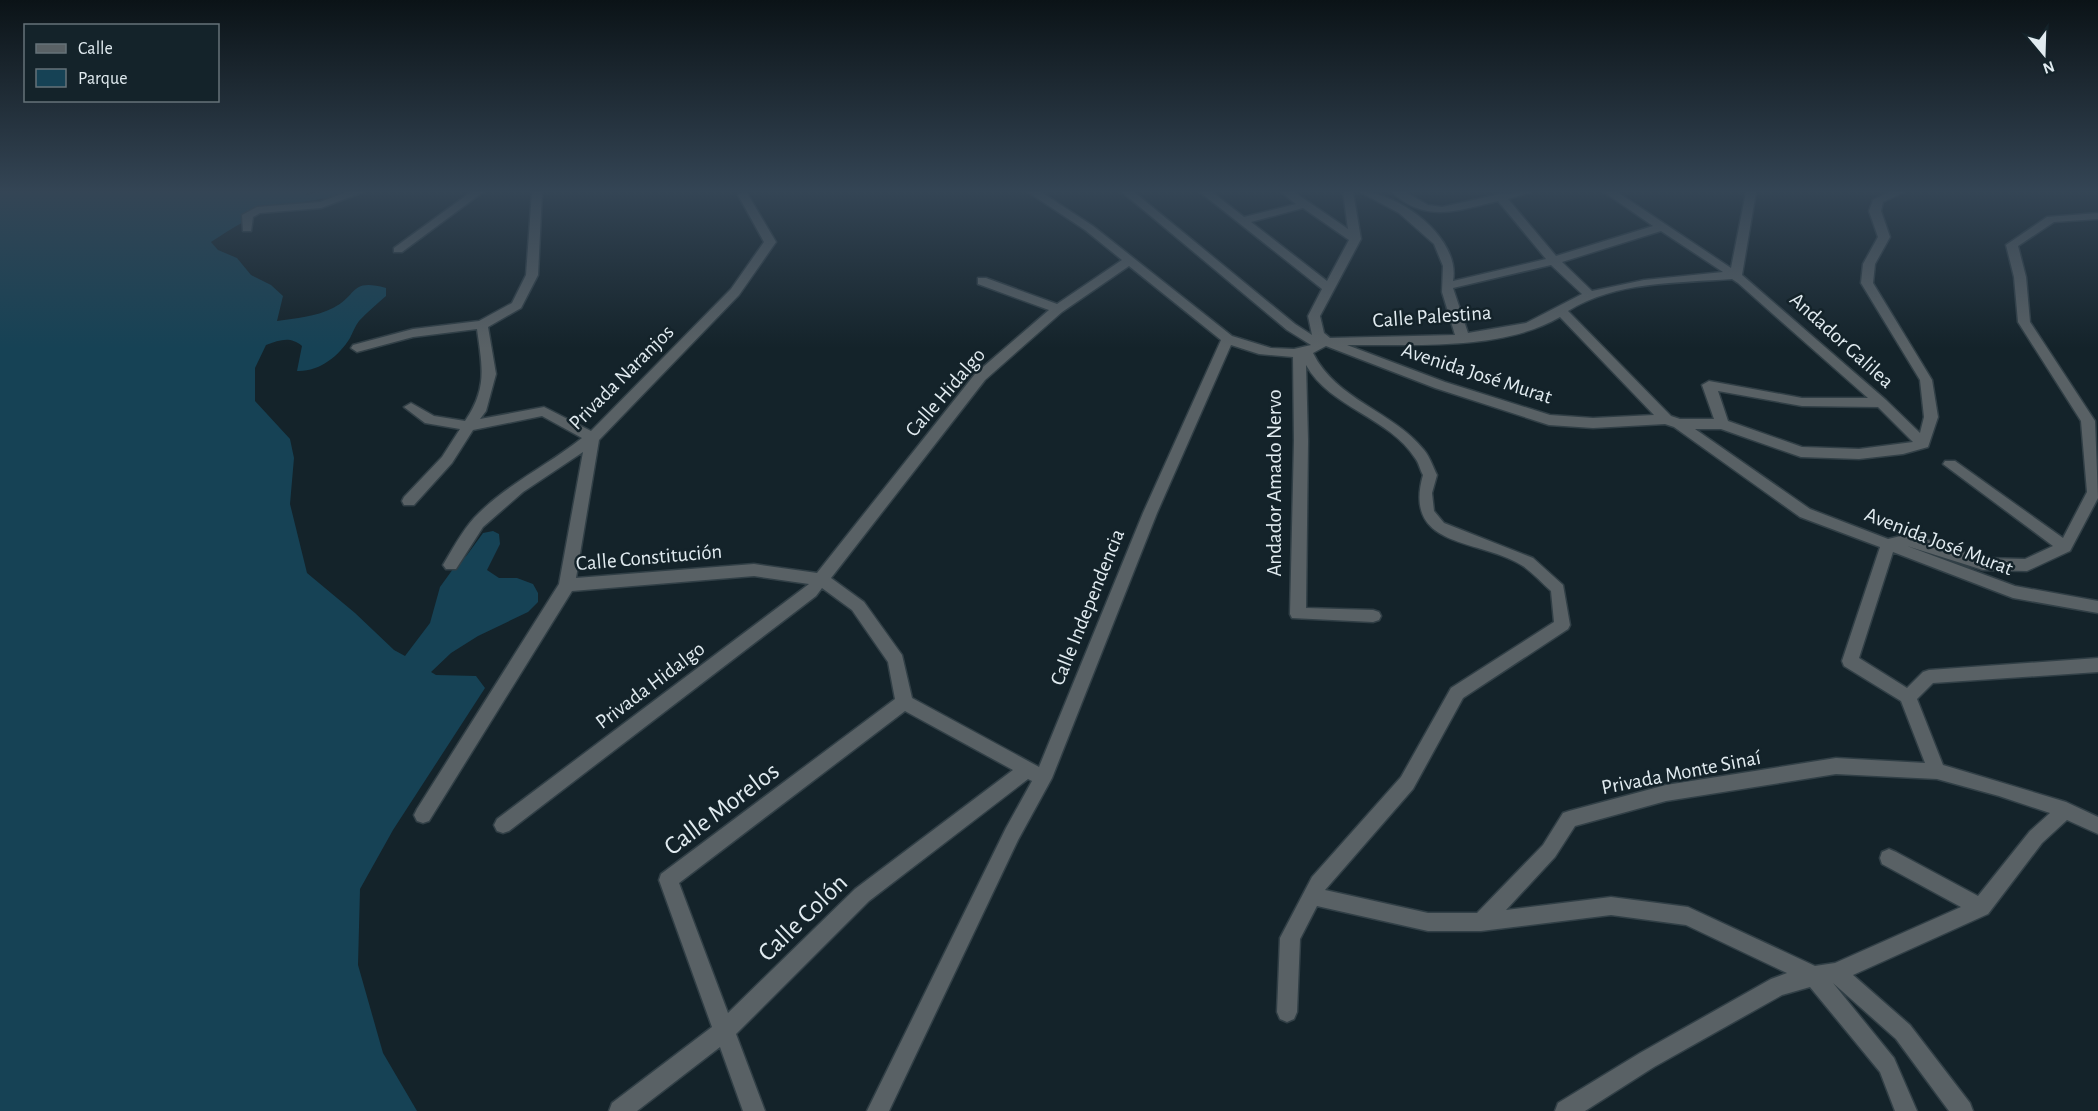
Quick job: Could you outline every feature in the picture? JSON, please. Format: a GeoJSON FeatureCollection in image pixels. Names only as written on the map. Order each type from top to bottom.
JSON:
{"type":"FeatureCollection","features":[{"type":"Feature","properties":{"kind":"street"},"geometry":{"type":"LineString","coordinates":[[398,250],[406,244]]}},
{"type":"Feature","properties":{"kind":"street"},"geometry":{"type":"LineString","coordinates":[[357,348],[412,333],[482,325],[517,305],[532,276],[534,244]]}},
{"type":"Feature","properties":{"kind":"street","name":"Privada Naranjos"},"geometry":{"type":"LineString","coordinates":[[451,565],[478,523],[518,488],[562,461],[592,438],[735,292],[769,244]]}},
{"type":"Feature","properties":{"kind":"street"},"geometry":{"type":"LineString","coordinates":[[1108,244],[1228,339],[1249,349],[1313,348]]}},
{"type":"Feature","properties":{"kind":"street"},"geometry":{"type":"LineString","coordinates":[[1190,244],[1291,327],[1313,348]]}},
{"type":"Feature","properties":{"kind":"street"},"geometry":{"type":"LineString","coordinates":[[1272,244],[1330,289]]}},
{"type":"Feature","properties":{"kind":"street"},"geometry":{"type":"LineString","coordinates":[[1287,1012],[1290,938],[1319,883],[1407,783],[1457,693],[1562,625],[1558,589],[1528,562],[1439,527],[1427,512],[1425,494],[1430,475],[1421,455],[1395,430],[1334,388],[1315,371],[1313,348],[1318,334],[1314,316],[1353,244]]}},
{"type":"Feature","properties":{"kind":"street"},"geometry":{"type":"LineString","coordinates":[[1438,244],[1449,265],[1447,286],[1450,303],[1463,338]]}},
{"type":"Feature","properties":{"kind":"street"},"geometry":{"type":"LineString","coordinates":[[1540,244],[1589,295]]}},
{"type":"Feature","properties":{"kind":"street"},"geometry":{"type":"LineString","coordinates":[[1447,286],[1554,261],[1614,244]]}},
{"type":"Feature","properties":{"kind":"street","name":"Andador Galilea"},"geometry":{"type":"LineString","coordinates":[[1688,244],[1736,275],[1881,403],[1923,444]]}},
{"type":"Feature","properties":{"kind":"street"},"geometry":{"type":"LineString","coordinates":[[1736,275],[1743,244]]}},
{"type":"Feature","properties":{"kind":"street"},"geometry":{"type":"LineString","coordinates":[[1562,312],[1673,421],[1722,424],[1801,452],[1859,454],[1903,449],[1923,444],[1931,417],[1926,380],[1867,283],[1869,264],[1880,244]]}},
{"type":"Feature","properties":{"kind":"street"},"geometry":{"type":"LineString","coordinates":[[1937,771],[1908,697],[1850,661],[1888,544],[1909,540],[1983,564],[2027,565],[2065,547],[2094,492],[2088,421],[2024,321],[2020,277],[2012,245],[2014,244]]}},
{"type":"Feature","properties":{"kind":"street","name":"Calle Hidalgo"},"geometry":{"type":"LineString","coordinates":[[822,580],[980,377],[1058,309],[1128,261]]}},
{"type":"Feature","properties":{"kind":"street","name":"Calle Palestina"},"geometry":{"type":"LineString","coordinates":[[1313,348],[1463,338],[1531,326],[1562,312],[1589,295],[1647,284],[1736,275]]}},
{"type":"Feature","properties":{"kind":"street"},"geometry":{"type":"LineString","coordinates":[[982,281],[1058,309]]}},
{"type":"Feature","properties":{"kind":"street"},"geometry":{"type":"LineString","coordinates":[[408,501],[447,460],[479,411],[490,374],[482,325]]}},
{"type":"Feature","properties":{"kind":"street","name":"Calle Independencia"},"geometry":{"type":"LineString","coordinates":[[878,1111],[1012,834],[1035,773],[1228,339]]}},
{"type":"Feature","properties":{"kind":"street","name":"Avenida José Murat"},"geometry":{"type":"LineString","coordinates":[[1313,348],[1549,420],[1593,423],[1673,421],[1805,513],[2013,592],[2098,607]]}},
{"type":"Feature","properties":{"kind":"street","name":"Andador Amado Nervo"},"geometry":{"type":"LineString","coordinates":[[1313,348],[1301,441],[1298,614],[1373,616]]}},
{"type":"Feature","properties":{"kind":"street"},"geometry":{"type":"LineString","coordinates":[[1722,424],[1709,385],[1802,402],[1881,403]]}},
{"type":"Feature","properties":{"kind":"street"},"geometry":{"type":"LineString","coordinates":[[411,407],[430,420],[469,426],[544,411],[592,438]]}},
{"type":"Feature","properties":{"kind":"street","name":"Calle Constitución"},"geometry":{"type":"LineString","coordinates":[[592,438],[567,585],[754,570],[822,580],[858,606],[896,660],[904,702]]}},
{"type":"Feature","properties":{"kind":"street"},"geometry":{"type":"LineString","coordinates":[[1950,464],[2065,547]]}},
{"type":"Feature","properties":{"kind":"street","name":"Privada Hidalgo"},"geometry":{"type":"LineString","coordinates":[[503,825],[811,592],[822,580]]}},
{"type":"Feature","properties":{"kind":"street"},"geometry":{"type":"LineString","coordinates":[[423,815],[567,585]]}},
{"type":"Feature","properties":{"kind":"street"},"geometry":{"type":"LineString","coordinates":[[1908,697],[1929,676],[2098,664]]}},
{"type":"Feature","properties":{"kind":"street"},"geometry":{"type":"LineString","coordinates":[[904,702],[1035,773]]}},
{"type":"Feature","properties":{"kind":"street","name":"Calle Morelos"},"geometry":{"type":"LineString","coordinates":[[725,1030],[668,880],[904,702]]}},
{"type":"Feature","properties":{"kind":"street","name":"Privada Monte Sinaí"},"geometry":{"type":"LineString","coordinates":[[1481,922],[1549,851],[1569,819],[1666,793],[1836,766],[1937,771],[1997,785],[2066,810],[2098,826]]}},
{"type":"Feature","properties":{"kind":"street","name":"Calle Colón"},"geometry":{"type":"LineString","coordinates":[[620,1111],[725,1030],[862,895],[1035,773]]}},
{"type":"Feature","properties":{"kind":"street"},"geometry":{"type":"LineString","coordinates":[[1566,1111],[1647,1060],[1778,986],[1814,976],[1836,973],[1981,908],[2036,837],[2066,810]]}},
{"type":"Feature","properties":{"kind":"street"},"geometry":{"type":"LineString","coordinates":[[1888,858],[1943,885],[1981,908]]}},
{"type":"Feature","properties":{"kind":"street"},"geometry":{"type":"LineString","coordinates":[[1312,896],[1428,922],[1481,922],[1611,906],[1688,916],[1814,976],[1887,1065],[1906,1111]]}},
{"type":"Feature","properties":{"kind":"street"},"geometry":{"type":"LineString","coordinates":[[1836,973],[1903,1032],[1962,1111]]}},
{"type":"Feature","properties":{"kind":"street"},"geometry":{"type":"LineString","coordinates":[[725,1030],[754,1111]]}},
{"type":"Feature","properties":{"kind":"green space"},"geometry":{"type":"Polygon","coordinates":[[[0,244],[213,244],[218,250],[237,258],[251,275],[271,285],[283,296],[277,321],[326,311],[341,303],[355,290],[366,285],[386,288],[386,296],[359,321],[345,345],[328,362],[313,369],[297,371],[302,346],[285,340],[266,345],[255,368],[255,401],[290,439],[294,458],[290,504],[307,573],[355,613],[394,650],[405,656],[430,623],[440,587],[483,533],[493,531],[499,534],[500,544],[487,570],[499,578],[517,578],[533,584],[538,593],[538,602],[528,612],[478,636],[451,653],[431,672],[436,675],[476,676],[485,688],[393,830],[360,889],[358,965],[383,1053],[417,1111],[0,1111],[0,244]]]}}]}
